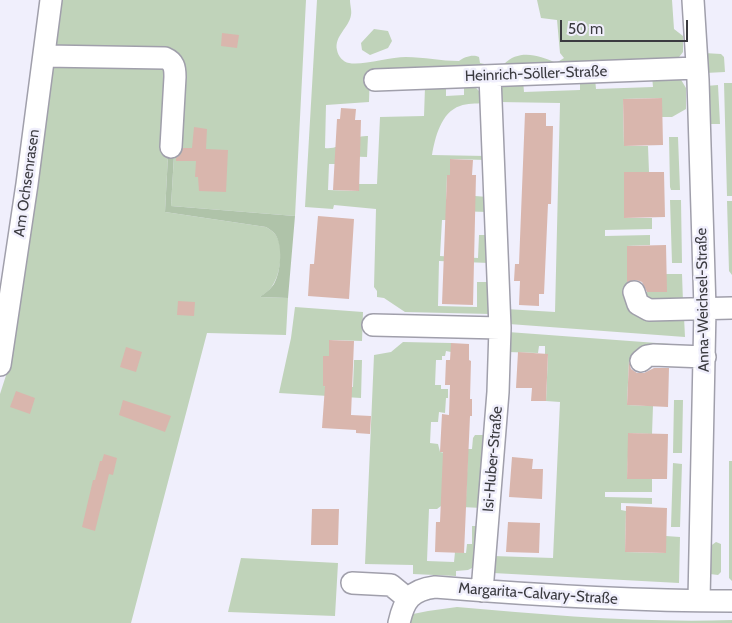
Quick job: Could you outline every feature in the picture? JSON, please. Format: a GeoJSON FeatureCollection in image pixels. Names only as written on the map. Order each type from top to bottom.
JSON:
{"type":"FeatureCollection","features":[{"type":"Feature","properties":{"kind":"street","name":"Am Ochsenrasen"},"geometry":{"type":"LineString","coordinates":[[0,365],[8,323],[51,0]]}},
{"type":"Feature","properties":{"kind":"street","name":"Anna-Weichsel-Straße"},"geometry":{"type":"LineString","coordinates":[[693,0],[705,309],[699,600]]}},
{"type":"Feature","properties":{"kind":"street"},"geometry":{"type":"LineString","coordinates":[[45,56],[165,58],[170,60],[175,69],[176,77],[171,147]]}},
{"type":"Feature","properties":{"kind":"street","name":"Heinrich-Söller-Straße"},"geometry":{"type":"LineString","coordinates":[[375,80],[697,68]]}},
{"type":"Feature","properties":{"kind":"street","name":"Isi-Huber-Straße"},"geometry":{"type":"LineString","coordinates":[[482,591],[498,392],[500,328],[490,76]]}},
{"type":"Feature","properties":{"kind":"street"},"geometry":{"type":"LineString","coordinates":[[634,292],[638,304],[649,310],[732,308]]}},
{"type":"Feature","properties":{"kind":"street"},"geometry":{"type":"LineString","coordinates":[[373,325],[500,328]]}},
{"type":"Feature","properties":{"kind":"street"},"geometry":{"type":"LineString","coordinates":[[641,361],[647,356],[653,355],[705,358]]}},
{"type":"Feature","properties":{"kind":"street"},"geometry":{"type":"LineString","coordinates":[[352,583],[391,585],[408,599],[404,605],[399,623]]}},
{"type":"Feature","properties":{"kind":"street","name":"Margarita-Calvary-Straße"},"geometry":{"type":"LineString","coordinates":[[408,599],[415,592],[430,588],[659,601],[732,601]]}},
{"type":"Feature","properties":{"kind":"green space"},"geometry":{"type":"Polygon","coordinates":[[[57,0],[306,0],[295,216],[171,206],[180,55],[62,52],[54,46],[57,0]]]}},
{"type":"Feature","properties":{"kind":"green space"},"geometry":{"type":"Polygon","coordinates":[[[317,0],[350,0],[350,20],[337,45],[340,56],[347,62],[354,64],[406,57],[459,61],[466,57],[474,56],[479,57],[480,63],[489,65],[489,68],[370,71],[369,102],[326,105],[325,148],[337,147],[356,138],[368,136],[367,157],[335,156],[335,164],[329,164],[328,190],[358,191],[359,184],[377,184],[380,117],[424,116],[425,87],[446,85],[446,96],[464,95],[464,84],[478,89],[483,103],[463,105],[453,109],[448,114],[440,126],[432,155],[486,156],[487,160],[451,159],[450,175],[447,175],[446,202],[474,203],[475,196],[488,197],[488,212],[452,211],[452,220],[442,220],[440,256],[478,258],[479,235],[488,235],[489,263],[439,261],[438,306],[477,307],[477,282],[491,282],[490,314],[405,312],[384,298],[377,297],[377,291],[374,287],[376,209],[334,205],[333,209],[305,207],[317,0]]]}},
{"type":"Feature","properties":{"kind":"green space"},"geometry":{"type":"Polygon","coordinates":[[[537,0],[672,0],[674,29],[683,36],[683,52],[676,61],[504,68],[504,64],[516,56],[536,56],[556,63],[564,58],[560,53],[557,20],[541,18],[537,0]]]}},
{"type":"Feature","properties":{"kind":"green space"},"geometry":{"type":"Polygon","coordinates":[[[374,29],[388,31],[392,41],[388,48],[370,55],[362,50],[361,43],[374,29]]]}},
{"type":"Feature","properties":{"kind":"green space"},"geometry":{"type":"Polygon","coordinates":[[[704,53],[721,54],[724,57],[725,72],[705,73],[704,53]]]}},
{"type":"Feature","properties":{"kind":"green space"},"geometry":{"type":"Polygon","coordinates":[[[52,64],[166,64],[168,155],[165,212],[266,227],[271,230],[280,245],[280,265],[273,285],[260,297],[288,298],[286,335],[207,333],[131,623],[0,623],[0,394],[10,363],[52,64]]]}},
{"type":"Feature","properties":{"kind":"green space"},"geometry":{"type":"Polygon","coordinates":[[[652,76],[680,78],[686,88],[686,109],[672,117],[662,117],[661,98],[623,99],[624,146],[648,146],[649,172],[624,172],[624,218],[652,218],[652,229],[605,230],[605,236],[650,235],[650,245],[627,246],[628,295],[684,317],[685,337],[509,324],[506,309],[555,312],[560,103],[499,102],[501,87],[523,80],[524,92],[580,90],[580,78],[595,78],[596,89],[653,87],[652,76]]]}},
{"type":"Feature","properties":{"kind":"green space"},"geometry":{"type":"Polygon","coordinates":[[[724,83],[732,83],[732,196],[727,196],[724,83]]]}},
{"type":"Feature","properties":{"kind":"green space"},"geometry":{"type":"Polygon","coordinates":[[[718,85],[720,124],[707,124],[706,86],[718,85]]]}},
{"type":"Feature","properties":{"kind":"green space"},"geometry":{"type":"Polygon","coordinates":[[[669,137],[678,137],[680,190],[671,190],[670,187],[669,137]]]}},
{"type":"Feature","properties":{"kind":"green space"},"geometry":{"type":"Polygon","coordinates":[[[168,155],[174,155],[171,206],[295,216],[288,298],[260,297],[274,284],[280,266],[278,239],[271,230],[266,227],[165,212],[168,155]]]}},
{"type":"Feature","properties":{"kind":"green space"},"geometry":{"type":"Polygon","coordinates":[[[670,200],[681,200],[682,263],[672,263],[670,200]]]}},
{"type":"Feature","properties":{"kind":"green space"},"geometry":{"type":"Polygon","coordinates":[[[727,201],[732,201],[732,275],[729,271],[727,201]]]}},
{"type":"Feature","properties":{"kind":"green space"},"geometry":{"type":"Polygon","coordinates":[[[666,274],[682,274],[683,302],[653,306],[640,292],[666,292],[666,274]]]}},
{"type":"Feature","properties":{"kind":"green space"},"geometry":{"type":"Polygon","coordinates":[[[295,307],[363,312],[362,341],[330,340],[329,356],[323,357],[323,386],[353,387],[354,360],[362,360],[361,398],[279,393],[291,338],[295,307]]]}},
{"type":"Feature","properties":{"kind":"green space"},"geometry":{"type":"Polygon","coordinates":[[[508,332],[684,345],[684,350],[629,360],[627,405],[653,406],[652,434],[629,433],[627,479],[652,479],[652,492],[605,492],[605,497],[652,498],[652,504],[621,503],[621,510],[626,511],[625,552],[666,553],[666,536],[680,537],[679,583],[493,573],[493,556],[553,558],[560,402],[546,401],[548,354],[545,354],[545,346],[539,346],[538,353],[508,352],[508,332]]]}},
{"type":"Feature","properties":{"kind":"green space"},"geometry":{"type":"Polygon","coordinates":[[[403,342],[451,343],[451,352],[446,351],[445,356],[442,356],[442,360],[436,360],[435,385],[441,385],[441,389],[448,389],[448,398],[446,398],[445,413],[439,412],[438,422],[431,422],[430,443],[438,444],[440,452],[446,453],[466,498],[468,449],[472,449],[475,435],[487,435],[482,508],[441,506],[437,509],[429,509],[427,561],[454,562],[455,552],[466,553],[467,544],[472,544],[472,526],[479,526],[474,567],[468,570],[456,571],[456,576],[413,574],[413,565],[365,564],[374,355],[391,352],[403,342]]]}},
{"type":"Feature","properties":{"kind":"green space"},"geometry":{"type":"Polygon","coordinates":[[[674,400],[683,400],[682,453],[673,453],[674,400]]]}},
{"type":"Feature","properties":{"kind":"green space"},"geometry":{"type":"Polygon","coordinates":[[[729,461],[732,461],[732,581],[729,578],[729,461]]]}},
{"type":"Feature","properties":{"kind":"green space"},"geometry":{"type":"Polygon","coordinates":[[[673,463],[682,464],[680,527],[671,527],[673,463]]]}},
{"type":"Feature","properties":{"kind":"green space"},"geometry":{"type":"Polygon","coordinates":[[[716,542],[721,544],[721,572],[718,575],[710,574],[709,547],[716,542]]]}},
{"type":"Feature","properties":{"kind":"green space"},"geometry":{"type":"Polygon","coordinates":[[[241,558],[338,563],[335,616],[228,612],[241,558]]]}},
{"type":"Feature","properties":{"kind":"green space"},"geometry":{"type":"Polygon","coordinates":[[[457,607],[629,619],[732,620],[732,623],[407,623],[408,615],[457,607]]]}},
{"type":"Feature","properties":{"kind":"building"},"geometry":{"type":"Polygon","coordinates":[[[222,33],[239,35],[237,48],[221,46],[222,33]]]}},
{"type":"Feature","properties":{"kind":"building"},"geometry":{"type":"Polygon","coordinates":[[[662,98],[663,145],[624,146],[623,99],[662,98]]]}},
{"type":"Feature","properties":{"kind":"building"},"geometry":{"type":"Polygon","coordinates":[[[341,108],[356,109],[355,120],[361,120],[359,191],[333,190],[337,119],[340,119],[341,108]]]}},
{"type":"Feature","properties":{"kind":"building"},"geometry":{"type":"Polygon","coordinates":[[[525,113],[546,113],[546,126],[553,126],[551,204],[548,204],[544,294],[539,294],[539,306],[519,305],[520,281],[514,281],[515,264],[519,264],[525,113]]]}},
{"type":"Feature","properties":{"kind":"building"},"geometry":{"type":"Polygon","coordinates":[[[194,127],[207,129],[206,149],[228,150],[226,192],[199,191],[198,177],[195,177],[196,161],[176,161],[183,148],[192,148],[194,127]]]}},
{"type":"Feature","properties":{"kind":"building"},"geometry":{"type":"Polygon","coordinates":[[[450,159],[473,160],[472,175],[476,175],[473,305],[442,304],[447,175],[450,175],[450,159]]]}},
{"type":"Feature","properties":{"kind":"building"},"geometry":{"type":"Polygon","coordinates":[[[624,172],[664,172],[665,217],[624,218],[624,172]]]}},
{"type":"Feature","properties":{"kind":"building"},"geometry":{"type":"Polygon","coordinates":[[[318,216],[354,219],[349,299],[308,296],[310,264],[314,264],[318,216]]]}},
{"type":"Feature","properties":{"kind":"building"},"geometry":{"type":"Polygon","coordinates":[[[666,245],[667,292],[647,292],[642,282],[636,280],[627,282],[627,246],[666,245]]]}},
{"type":"Feature","properties":{"kind":"building"},"geometry":{"type":"Polygon","coordinates":[[[178,301],[195,302],[194,316],[177,315],[178,301]]]}},
{"type":"Feature","properties":{"kind":"building"},"geometry":{"type":"Polygon","coordinates":[[[329,340],[354,341],[351,415],[371,416],[370,434],[356,433],[356,430],[322,428],[325,386],[323,386],[323,356],[329,356],[329,340]]]}},
{"type":"Feature","properties":{"kind":"building"},"geometry":{"type":"Polygon","coordinates":[[[451,343],[469,344],[469,360],[471,361],[470,399],[472,399],[472,416],[470,416],[464,553],[435,552],[436,522],[440,522],[443,452],[440,452],[442,414],[449,415],[450,385],[445,385],[446,360],[450,360],[451,343]]]}},
{"type":"Feature","properties":{"kind":"building"},"geometry":{"type":"Polygon","coordinates":[[[126,347],[142,352],[136,372],[120,367],[126,347]]]}},
{"type":"Feature","properties":{"kind":"building"},"geometry":{"type":"Polygon","coordinates":[[[518,352],[548,354],[546,401],[531,401],[532,388],[516,388],[518,352]]]}},
{"type":"Feature","properties":{"kind":"building"},"geometry":{"type":"Polygon","coordinates":[[[629,360],[631,369],[637,373],[644,373],[654,368],[669,368],[668,407],[627,405],[629,360]]]}},
{"type":"Feature","properties":{"kind":"building"},"geometry":{"type":"Polygon","coordinates":[[[16,391],[35,398],[30,414],[10,407],[16,391]]]}},
{"type":"Feature","properties":{"kind":"building"},"geometry":{"type":"Polygon","coordinates":[[[123,400],[171,416],[165,432],[119,415],[123,400]]]}},
{"type":"Feature","properties":{"kind":"building"},"geometry":{"type":"Polygon","coordinates":[[[628,433],[668,434],[667,479],[627,479],[628,433]]]}},
{"type":"Feature","properties":{"kind":"building"},"geometry":{"type":"Polygon","coordinates":[[[104,454],[117,458],[113,475],[109,474],[95,531],[82,527],[93,480],[95,480],[104,454]]]}},
{"type":"Feature","properties":{"kind":"building"},"geometry":{"type":"Polygon","coordinates":[[[512,457],[533,459],[532,469],[543,469],[542,499],[509,497],[512,457]]]}},
{"type":"Feature","properties":{"kind":"building"},"geometry":{"type":"Polygon","coordinates":[[[626,506],[667,508],[666,553],[625,552],[626,506]]]}},
{"type":"Feature","properties":{"kind":"building"},"geometry":{"type":"Polygon","coordinates":[[[312,509],[339,509],[338,545],[311,545],[312,509]]]}},
{"type":"Feature","properties":{"kind":"building"},"geometry":{"type":"Polygon","coordinates":[[[508,522],[540,523],[539,553],[506,552],[508,522]]]}}]}
